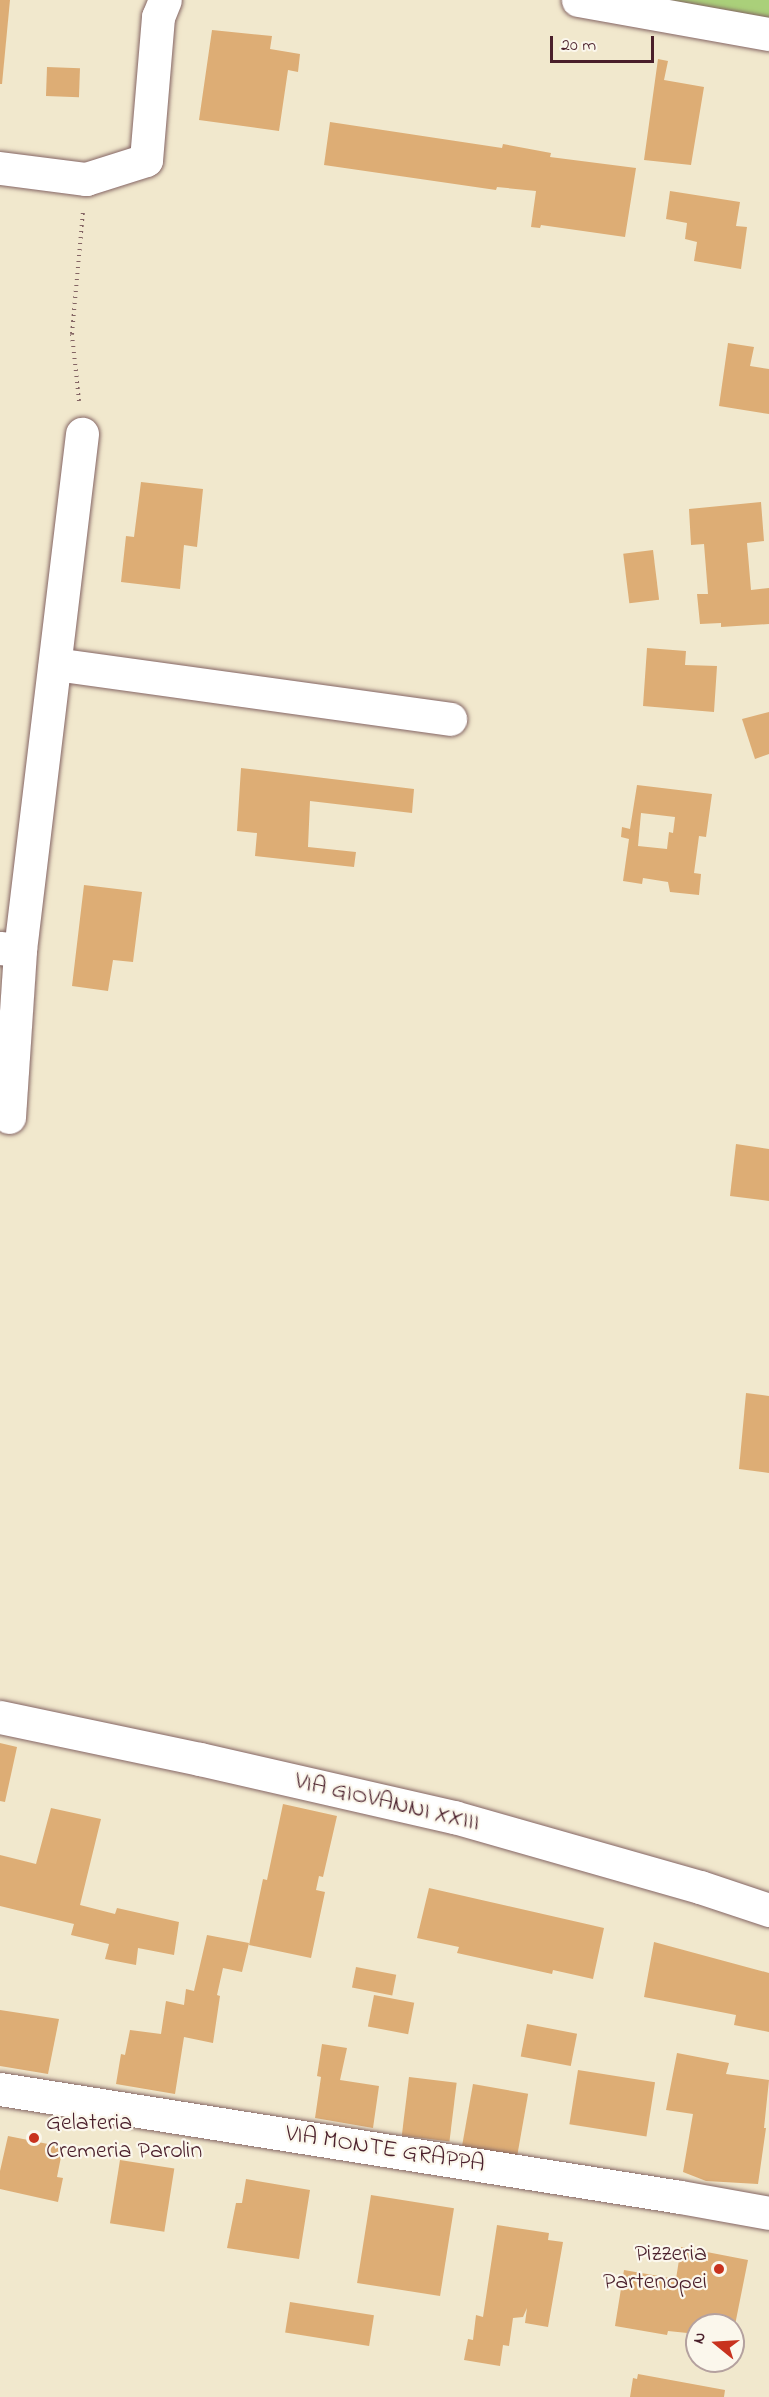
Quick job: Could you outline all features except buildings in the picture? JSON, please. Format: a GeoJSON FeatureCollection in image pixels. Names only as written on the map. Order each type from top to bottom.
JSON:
{"type":"FeatureCollection","features":[{"type":"Feature","properties":{"kind":"street"},"geometry":{"type":"LineString","coordinates":[[0,168],[86,179],[146,160],[158,17],[165,0]]}},
{"type":"Feature","properties":{"kind":"street"},"geometry":{"type":"LineString","coordinates":[[578,0],[769,34]]}},
{"type":"Feature","properties":{"kind":"street"},"geometry":{"type":"LineString","coordinates":[[9,1117],[10,949],[55,664],[82,434]]}},
{"type":"Feature","properties":{"kind":"street"},"geometry":{"type":"LineString","coordinates":[[55,664],[450,719]]}},
{"type":"Feature","properties":{"kind":"street","name":"VIA GIOVANNI XXIII"},"geometry":{"type":"LineString","coordinates":[[0,1717],[212,1761],[454,1818],[700,1887],[769,1910]]}},
{"type":"Feature","properties":{"kind":"street","name":"VIA MONTE GRAPPA"},"geometry":{"type":"LineString","coordinates":[[0,2089],[669,2195],[769,2213]]}},
{"type":"Feature","properties":{"kind":"path"},"geometry":{"type":"LineString","coordinates":[[82,434],[72,334],[86,179]]}},
{"type":"Feature","properties":{"kind":"green space"},"geometry":{"type":"Polygon","coordinates":[[[646,0],[769,0],[769,20],[646,0]]]}},
{"type":"Feature","properties":{"kind":"place","name":"Gelateria Cremeria Parolin"},"geometry":{"type":"Point","coordinates":[34,2138]}},
{"type":"Feature","properties":{"kind":"place","name":"Pizzeria Partenopei"},"geometry":{"type":"Point","coordinates":[719,2269]}}]}
